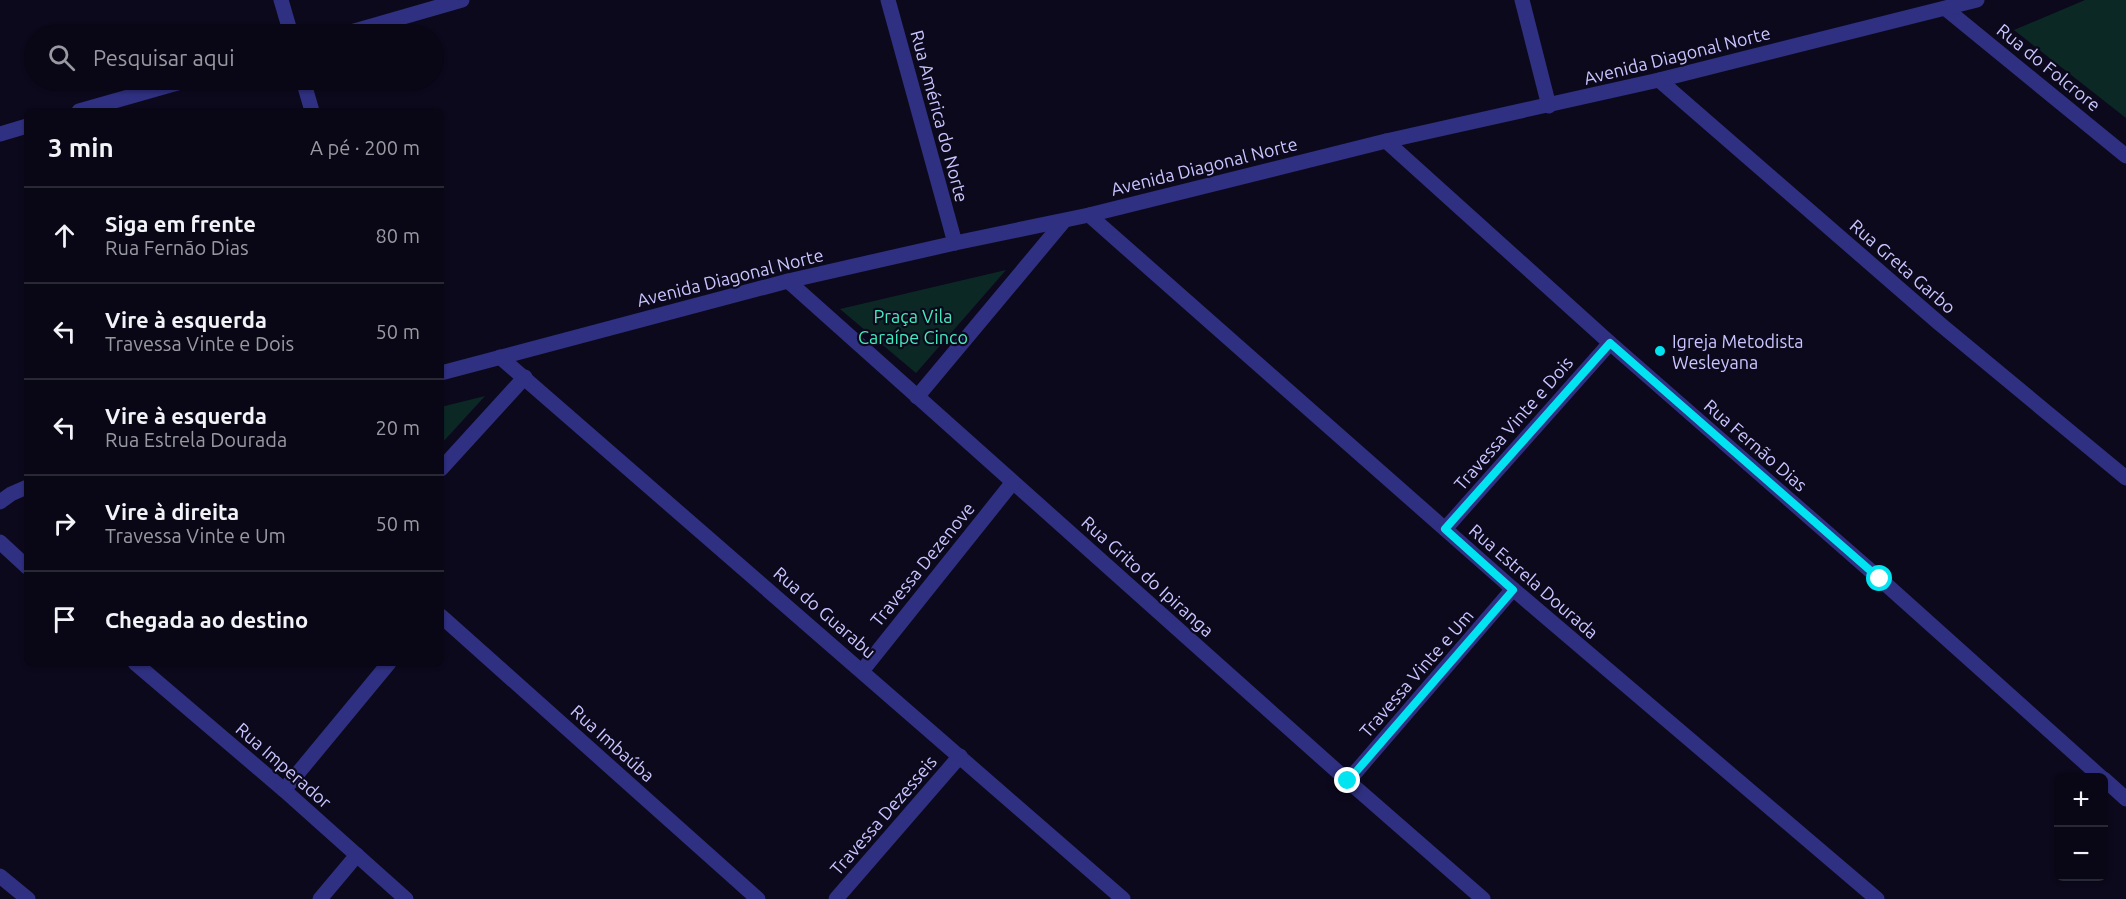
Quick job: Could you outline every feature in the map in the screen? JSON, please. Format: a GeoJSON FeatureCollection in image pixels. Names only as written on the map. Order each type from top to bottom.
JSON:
{"type":"FeatureCollection","features":[{"type":"Feature","properties":{"kind":"street"},"geometry":{"type":"LineString","coordinates":[[281,0],[288,24]]}},
{"type":"Feature","properties":{"kind":"street"},"geometry":{"type":"LineString","coordinates":[[379,24],[462,0]]}},
{"type":"Feature","properties":{"kind":"street","name":"Rua América do Norte"},"geometry":{"type":"LineString","coordinates":[[888,0],[955,243]]}},
{"type":"Feature","properties":{"kind":"street"},"geometry":{"type":"LineString","coordinates":[[1522,0],[1549,106]]}},
{"type":"Feature","properties":{"kind":"street","name":"Avenida Diagonal Norte"},"geometry":{"type":"LineString","coordinates":[[444,372],[788,281],[1064,221],[1386,141],[1659,80],[1977,0]]}},
{"type":"Feature","properties":{"kind":"street","name":"Rua do Folcrore"},"geometry":{"type":"LineString","coordinates":[[1946,9],[2126,156]]}},
{"type":"Feature","properties":{"kind":"street","name":"Rua Greta Garbo"},"geometry":{"type":"LineString","coordinates":[[1659,80],[1940,324],[2126,478]]}},
{"type":"Feature","properties":{"kind":"street"},"geometry":{"type":"LineString","coordinates":[[90,108],[153,90]]}},
{"type":"Feature","properties":{"kind":"street"},"geometry":{"type":"LineString","coordinates":[[306,90],[311,108]]}},
{"type":"Feature","properties":{"kind":"street"},"geometry":{"type":"LineString","coordinates":[[0,134],[24,127]]}},
{"type":"Feature","properties":{"kind":"street","name":"Rua Fernão Dias"},"geometry":{"type":"LineString","coordinates":[[1386,141],[1610,343],[2097,773]]}},
{"type":"Feature","properties":{"kind":"street","name":"Rua Estrela Dourada"},"geometry":{"type":"LineString","coordinates":[[1089,215],[1513,590],[1877,899]]}},
{"type":"Feature","properties":{"kind":"street"},"geometry":{"type":"LineString","coordinates":[[917,397],[1064,221]]}},
{"type":"Feature","properties":{"kind":"street","name":"Rua Grito do Ipiranga"},"geometry":{"type":"LineString","coordinates":[[788,281],[1348,781],[1465,893],[1483,899]]}},
{"type":"Feature","properties":{"kind":"street","name":"Travessa Vinte e Dois"},"geometry":{"type":"LineString","coordinates":[[1445,529],[1610,343]]}},
{"type":"Feature","properties":{"kind":"street","name":"Rua do Guarabu"},"geometry":{"type":"LineString","coordinates":[[500,357],[1123,899]]}},
{"type":"Feature","properties":{"kind":"street"},"geometry":{"type":"LineString","coordinates":[[444,466],[525,377]]}},
{"type":"Feature","properties":{"kind":"street","name":"Travessa Dezenove"},"geometry":{"type":"LineString","coordinates":[[862,670],[1013,482]]}},
{"type":"Feature","properties":{"kind":"street"},"geometry":{"type":"LineString","coordinates":[[0,502],[24,488]]}},
{"type":"Feature","properties":{"kind":"street"},"geometry":{"type":"LineString","coordinates":[[0,542],[24,564]]}},
{"type":"Feature","properties":{"kind":"street","name":"Travessa Vinte e Um"},"geometry":{"type":"LineString","coordinates":[[1348,781],[1513,590]]}},
{"type":"Feature","properties":{"kind":"street","name":"Rua Imbaúba"},"geometry":{"type":"LineString","coordinates":[[444,619],[758,899]]}},
{"type":"Feature","properties":{"kind":"street","name":"Rua Imperador"},"geometry":{"type":"LineString","coordinates":[[139,666],[284,790],[406,899]]}},
{"type":"Feature","properties":{"kind":"street"},"geometry":{"type":"LineString","coordinates":[[284,790],[387,666]]}},
{"type":"Feature","properties":{"kind":"street","name":"Travessa Dezesseis"},"geometry":{"type":"LineString","coordinates":[[836,899],[960,756]]}},
{"type":"Feature","properties":{"kind":"street","name":"Rua Fernão Dias"},"geometry":{"type":"LineString","coordinates":[[2108,783],[2126,799]]}},
{"type":"Feature","properties":{"kind":"street"},"geometry":{"type":"LineString","coordinates":[[320,899],[357,855]]}},
{"type":"Feature","properties":{"kind":"street"},"geometry":{"type":"LineString","coordinates":[[0,876],[28,899]]}},
{"type":"Feature","properties":{"kind":"green space"},"geometry":{"type":"Polygon","coordinates":[[[2085,0],[2126,0],[2126,118],[2014,30],[2085,0]]]}},
{"type":"Feature","properties":{"kind":"green space","name":"Praça Vila Caraípe Cinco"},"geometry":{"type":"Polygon","coordinates":[[[1006,270],[916,373],[840,309],[1006,270]]]}},
{"type":"Feature","properties":{"kind":"green space"},"geometry":{"type":"Polygon","coordinates":[[[485,396],[444,441],[444,406],[485,396]]]}},
{"type":"Feature","properties":{"kind":"place","name":"Igreja Metodista Wesleyana"},"geometry":{"type":"Point","coordinates":[1660,351]}},
{"type":"Feature","properties":{"kind":"route"},"geometry":{"type":"LineString","coordinates":[[1348,781],[1513,590],[1445,529],[1610,343],[1880,579]]}}]}
